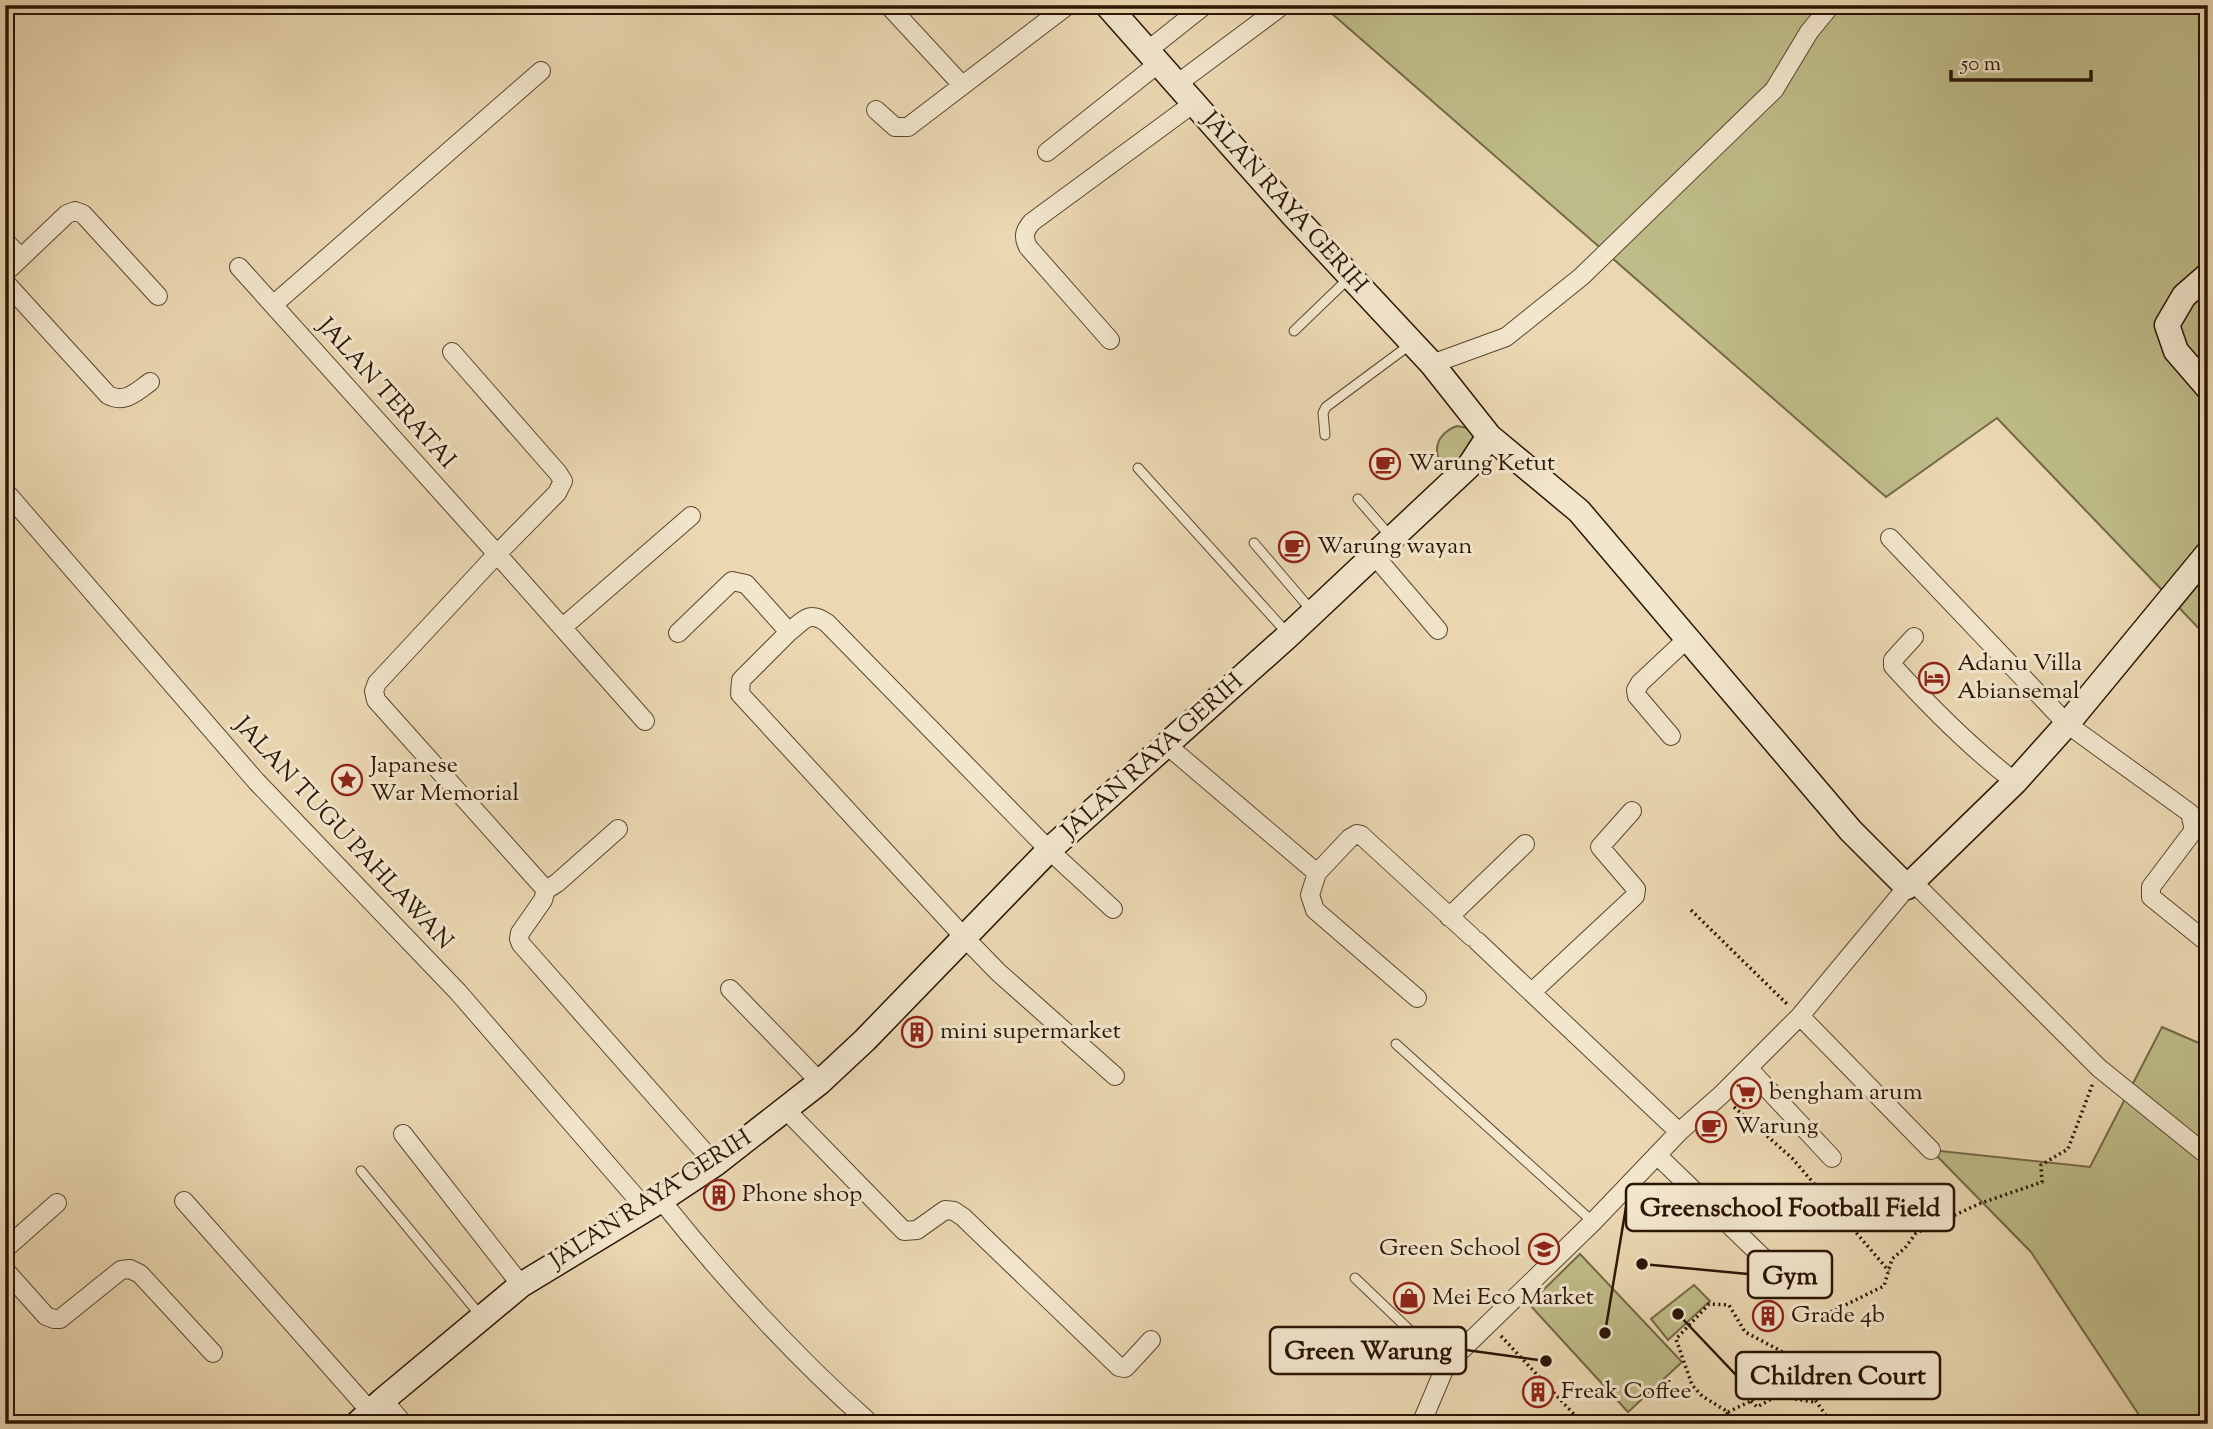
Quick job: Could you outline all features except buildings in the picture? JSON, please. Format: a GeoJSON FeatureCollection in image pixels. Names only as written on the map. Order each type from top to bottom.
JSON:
{"type":"FeatureCollection","features":[{"type":"Feature","properties":{"kind":"street"},"geometry":{"type":"LineString","coordinates":[[888,5],[962,86]]}},
{"type":"Feature","properties":{"kind":"street"},"geometry":{"type":"LineString","coordinates":[[876,110],[895,127],[908,127],[1068,5]]}},
{"type":"Feature","properties":{"kind":"street","name":"JALAN RAYA GERIH"},"geometry":{"type":"LineString","coordinates":[[370,1412],[521,1285],[715,1164],[820,1082],[865,1040],[1049,850],[1168,746],[1314,612],[1470,465],[1489,436],[1432,364],[1107,5]]}},
{"type":"Feature","properties":{"kind":"street"},"geometry":{"type":"LineString","coordinates":[[1047,152],[1153,57],[1205,5]]}},
{"type":"Feature","properties":{"kind":"street"},"geometry":{"type":"LineString","coordinates":[[1177,84],[1283,5]]}},
{"type":"Feature","properties":{"kind":"street"},"geometry":{"type":"LineString","coordinates":[[1432,364],[1506,337],[1581,277],[1774,90],[1809,32],[1830,5]]}},
{"type":"Feature","properties":{"kind":"street"},"geometry":{"type":"LineString","coordinates":[[273,304],[541,71]]}},
{"type":"Feature","properties":{"kind":"street"},"geometry":{"type":"LineString","coordinates":[[1110,340],[1028,247],[1024,239],[1025,233],[1032,222],[1194,103]]}},
{"type":"Feature","properties":{"kind":"street"},"geometry":{"type":"LineString","coordinates":[[5,272],[67,214],[75,211],[83,214],[158,296]]}},
{"type":"Feature","properties":{"kind":"street"},"geometry":{"type":"LineString","coordinates":[[5,241],[20,258]]}},
{"type":"Feature","properties":{"kind":"street","name":"JALAN TERATAI"},"geometry":{"type":"LineString","coordinates":[[239,267],[645,721]]}},
{"type":"Feature","properties":{"kind":"street"},"geometry":{"type":"LineString","coordinates":[[2208,275],[2185,296],[2168,326],[2176,351],[2208,388]]}},
{"type":"Feature","properties":{"kind":"street"},"geometry":{"type":"LineString","coordinates":[[5,282],[108,395],[116,399],[126,399],[150,382]]}},
{"type":"Feature","properties":{"kind":"street"},"geometry":{"type":"LineString","coordinates":[[452,352],[558,473],[562,481],[556,493],[377,683],[374,691],[376,700],[546,890]]}},
{"type":"Feature","properties":{"kind":"street"},"geometry":{"type":"LineString","coordinates":[[1489,436],[1579,511],[1851,831],[1910,884],[2099,1068],[2208,1156]]}},
{"type":"Feature","properties":{"kind":"street","name":"JALAN TUGU PAHLAWAN"},"geometry":{"type":"LineString","coordinates":[[5,491],[256,781],[458,992],[653,1205],[832,1389],[871,1424]]}},
{"type":"Feature","properties":{"kind":"street"},"geometry":{"type":"LineString","coordinates":[[563,627],[691,516]]}},
{"type":"Feature","properties":{"kind":"street"},"geometry":{"type":"LineString","coordinates":[[1889,538],[2067,723],[2190,813],[2194,830],[2151,887],[2151,897],[2208,943]]}},
{"type":"Feature","properties":{"kind":"street"},"geometry":{"type":"LineString","coordinates":[[1383,547],[1438,630]]}},
{"type":"Feature","properties":{"kind":"street"},"geometry":{"type":"LineString","coordinates":[[1421,1424],[1446,1365],[1593,1222],[1679,1132],[1749,1069],[1800,1016],[1910,884],[2015,782],[2207,555]]}},
{"type":"Feature","properties":{"kind":"street"},"geometry":{"type":"LineString","coordinates":[[678,633],[732,580],[746,584],[789,632]]}},
{"type":"Feature","properties":{"kind":"street"},"geometry":{"type":"LineString","coordinates":[[1113,909],[1049,850],[819,617],[808,617],[789,632],[741,680],[740,695],[963,936],[1115,1076]]}},
{"type":"Feature","properties":{"kind":"street"},"geometry":{"type":"LineString","coordinates":[[1914,637],[1893,660],[1894,666],[1961,737],[2015,782]]}},
{"type":"Feature","properties":{"kind":"street"},"geometry":{"type":"LineString","coordinates":[[1671,737],[1637,696],[1636,690],[1640,683],[1688,638]]}},
{"type":"Feature","properties":{"kind":"street"},"geometry":{"type":"LineString","coordinates":[[1168,746],[1317,873]]}},
{"type":"Feature","properties":{"kind":"street"},"geometry":{"type":"LineString","coordinates":[[1532,992],[1635,896],[1636,889],[1600,847],[1632,810]]}},
{"type":"Feature","properties":{"kind":"street"},"geometry":{"type":"LineString","coordinates":[[618,829],[546,890],[543,900],[520,933],[519,939],[715,1164]]}},
{"type":"Feature","properties":{"kind":"street"},"geometry":{"type":"LineString","coordinates":[[1417,998],[1315,910],[1310,895],[1317,873],[1357,834],[1365,838],[1475,939],[1679,1132]]}},
{"type":"Feature","properties":{"kind":"street"},"geometry":{"type":"LineString","coordinates":[[1449,917],[1525,844]]}},
{"type":"Feature","properties":{"kind":"street"},"geometry":{"type":"LineString","coordinates":[[730,989],[820,1082]]}},
{"type":"Feature","properties":{"kind":"street"},"geometry":{"type":"LineString","coordinates":[[1800,1016],[1931,1150]]}},
{"type":"Feature","properties":{"kind":"street"},"geometry":{"type":"LineString","coordinates":[[1749,1069],[1832,1158]]}},
{"type":"Feature","properties":{"kind":"street"},"geometry":{"type":"LineString","coordinates":[[786,1110],[904,1231],[917,1230],[945,1210],[954,1211],[1119,1367],[1125,1368],[1151,1340]]}},
{"type":"Feature","properties":{"kind":"street"},"geometry":{"type":"LineString","coordinates":[[403,1135],[521,1285]]}},
{"type":"Feature","properties":{"kind":"street"},"geometry":{"type":"LineString","coordinates":[[1657,1155],[1778,1272],[1787,1276]]}},
{"type":"Feature","properties":{"kind":"street"},"geometry":{"type":"LineString","coordinates":[[184,1201],[370,1412],[404,1424]]}},
{"type":"Feature","properties":{"kind":"street"},"geometry":{"type":"LineString","coordinates":[[5,1249],[57,1203]]}},
{"type":"Feature","properties":{"kind":"street"},"geometry":{"type":"LineString","coordinates":[[5,1270],[46,1316],[60,1319],[121,1270],[130,1269],[140,1273],[213,1353]]}},
{"type":"Feature","properties":{"kind":"lane"},"geometry":{"type":"LineString","coordinates":[[1294,331],[1351,277]]}},
{"type":"Feature","properties":{"kind":"lane"},"geometry":{"type":"LineString","coordinates":[[1325,435],[1326,407],[1412,342]]}},
{"type":"Feature","properties":{"kind":"lane"},"geometry":{"type":"LineString","coordinates":[[1138,468],[1289,635]]}},
{"type":"Feature","properties":{"kind":"lane"},"geometry":{"type":"LineString","coordinates":[[1358,499],[1383,547]]}},
{"type":"Feature","properties":{"kind":"lane"},"geometry":{"type":"LineString","coordinates":[[1254,543],[1314,612]]}},
{"type":"Feature","properties":{"kind":"lane"},"geometry":{"type":"LineString","coordinates":[[1396,1044],[1593,1222]]}},
{"type":"Feature","properties":{"kind":"lane"},"geometry":{"type":"LineString","coordinates":[[361,1171],[481,1317]]}},
{"type":"Feature","properties":{"kind":"lane"},"geometry":{"type":"LineString","coordinates":[[1355,1278],[1446,1365]]}},
{"type":"Feature","properties":{"kind":"path"},"geometry":{"type":"LineString","coordinates":[[1691,910],[1800,1016]]}},
{"type":"Feature","properties":{"kind":"path"},"geometry":{"type":"LineString","coordinates":[[1830,1311],[1884,1286],[1892,1259],[1916,1233],[1982,1203],[2042,1182],[2041,1165],[2068,1149],[2099,1068]]}},
{"type":"Feature","properties":{"kind":"path"},"geometry":{"type":"LineString","coordinates":[[1721,1095],[1792,1158],[1889,1271]]}},
{"type":"Feature","properties":{"kind":"path"},"geometry":{"type":"LineString","coordinates":[[1728,1412],[1702,1396],[1692,1385],[1676,1339],[1709,1304],[1729,1305],[1745,1332],[1781,1351],[1832,1424]]}},
{"type":"Feature","properties":{"kind":"path"},"geometry":{"type":"LineString","coordinates":[[1490,1323],[1583,1424]]}},
{"type":"Feature","properties":{"kind":"path"},"geometry":{"type":"LineString","coordinates":[[1722,1424],[1728,1412],[1751,1401],[1768,1386],[1766,1360],[1781,1351]]}},
{"type":"Feature","properties":{"kind":"path"},"geometry":{"type":"LineString","coordinates":[[1751,1401],[1757,1406],[1777,1396],[1815,1402]]}},
{"type":"Feature","properties":{"kind":"shaded area"},"geometry":{"type":"Polygon","coordinates":[[[1322,5],[2208,5],[2208,638],[1997,418],[1886,497],[1322,5]]]}},
{"type":"Feature","properties":{"kind":"shaded area"},"geometry":{"type":"Polygon","coordinates":[[[1457,426],[1473,429],[1479,434],[1453,473],[1440,462],[1437,448],[1443,435],[1457,426]]]}},
{"type":"Feature","properties":{"kind":"shaded area"},"geometry":{"type":"Polygon","coordinates":[[[2162,1027],[2208,1047],[2208,1424],[2145,1424],[2031,1252],[1931,1150],[2090,1167],[2162,1027]]]}},
{"type":"Feature","properties":{"kind":"shaded area"},"geometry":{"type":"Polygon","coordinates":[[[1580,1254],[1682,1362],[1628,1412],[1529,1304],[1580,1254]]]}},
{"type":"Feature","properties":{"kind":"shaded area"},"geometry":{"type":"Polygon","coordinates":[[[1694,1285],[1710,1301],[1668,1340],[1651,1319],[1694,1285]]]}},
{"type":"Feature","properties":{"kind":"place","name":"Warung Ketut"},"geometry":{"type":"Point","coordinates":[1385,464]}},
{"type":"Feature","properties":{"kind":"place","name":"Warung wayan"},"geometry":{"type":"Point","coordinates":[1294,547]}},
{"type":"Feature","properties":{"kind":"place","name":"Adanu Villa Abiansemal"},"geometry":{"type":"Point","coordinates":[1934,678]}},
{"type":"Feature","properties":{"kind":"place","name":"Japanese War Memorial"},"geometry":{"type":"Point","coordinates":[347,780]}},
{"type":"Feature","properties":{"kind":"place","name":"mini supermarket"},"geometry":{"type":"Point","coordinates":[917,1032]}},
{"type":"Feature","properties":{"kind":"place","name":"bengham arum"},"geometry":{"type":"Point","coordinates":[1746,1093]}},
{"type":"Feature","properties":{"kind":"place","name":"Warung"},"geometry":{"type":"Point","coordinates":[1711,1127]}},
{"type":"Feature","properties":{"kind":"place","name":"Phone shop"},"geometry":{"type":"Point","coordinates":[719,1195]}},
{"type":"Feature","properties":{"kind":"place","name":"Green School"},"geometry":{"type":"Point","coordinates":[1544,1249]}},
{"type":"Feature","properties":{"kind":"place","name":"Gym"},"geometry":{"type":"Point","coordinates":[1642,1264]}},
{"type":"Feature","properties":{"kind":"place","name":"Mei Eco Market"},"geometry":{"type":"Point","coordinates":[1409,1298]}},
{"type":"Feature","properties":{"kind":"place","name":"Children Court"},"geometry":{"type":"Point","coordinates":[1678,1314]}},
{"type":"Feature","properties":{"kind":"place","name":"Grade 4b"},"geometry":{"type":"Point","coordinates":[1768,1316]}},
{"type":"Feature","properties":{"kind":"place","name":"Greenschool Football Field"},"geometry":{"type":"Point","coordinates":[1605,1333]}},
{"type":"Feature","properties":{"kind":"place","name":"Green Warung"},"geometry":{"type":"Point","coordinates":[1546,1361]}},
{"type":"Feature","properties":{"kind":"place","name":"Freak Coffee"},"geometry":{"type":"Point","coordinates":[1538,1392]}}]}
